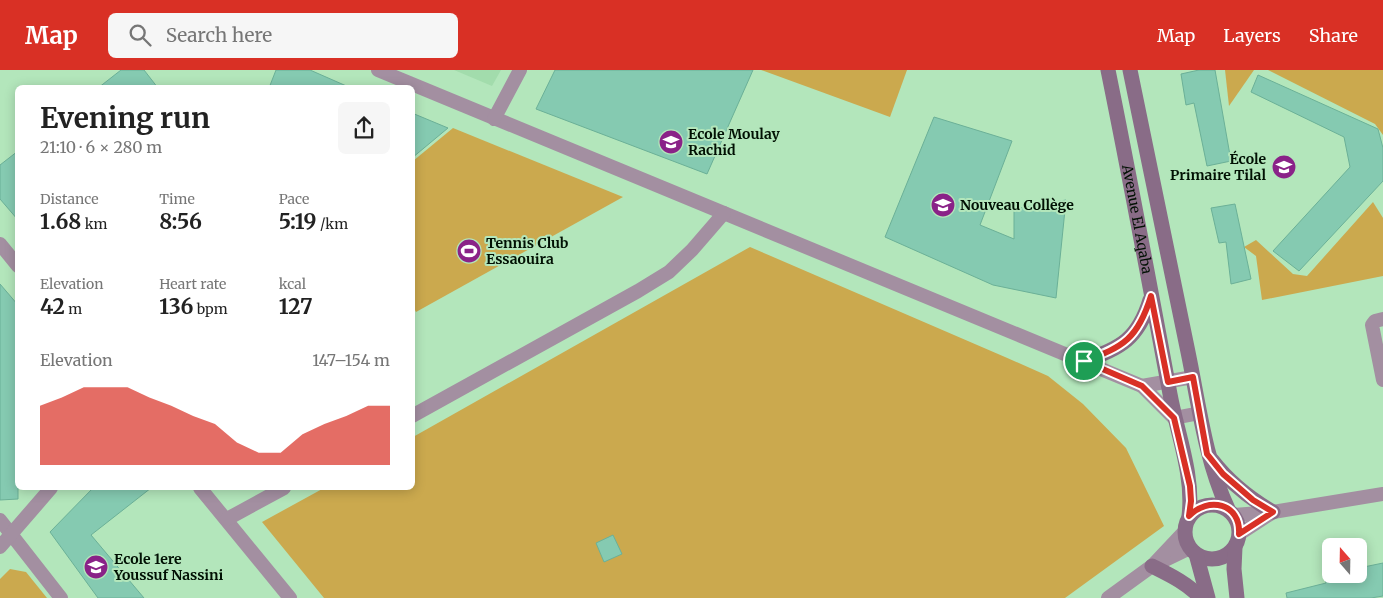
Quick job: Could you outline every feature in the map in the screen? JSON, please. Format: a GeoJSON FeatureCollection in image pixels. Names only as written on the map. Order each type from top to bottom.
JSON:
{"type":"FeatureCollection","features":[{"type":"Feature","properties":{"kind":"main road","name":"Avenue El Aqaba"},"geometry":{"type":"LineString","coordinates":[[1108,70],[1174,418],[1190,486],[1189,516]]}},
{"type":"Feature","properties":{"kind":"main road","name":"Avenue El Aqaba"},"geometry":{"type":"LineString","coordinates":[[1130,70],[1207,454],[1217,486],[1231,512]]}},
{"type":"Feature","properties":{"kind":"main road"},"geometry":{"type":"LineString","coordinates":[[1084,361],[1111,351],[1132,336],[1145,317],[1151,296]]}},
{"type":"Feature","properties":{"kind":"main road"},"geometry":{"type":"LineString","coordinates":[[1207,454],[1223,474],[1253,500],[1273,512]]}},
{"type":"Feature","properties":{"kind":"main road"},"geometry":{"type":"LineString","coordinates":[[1208,598],[1193,551],[1186,541],[1184,532],[1189,516],[1203,506],[1211,504],[1220,505],[1231,512],[1238,522],[1234,569],[1237,598]]}},
{"type":"Feature","properties":{"kind":"main road"},"geometry":{"type":"LineString","coordinates":[[1193,551],[1204,558],[1221,558],[1229,553],[1237,540]]}},
{"type":"Feature","properties":{"kind":"main road"},"geometry":{"type":"LineString","coordinates":[[1152,566],[1192,588],[1201,598]]}},
{"type":"Feature","properties":{"kind":"street"},"geometry":{"type":"LineString","coordinates":[[378,70],[414,85]]}},
{"type":"Feature","properties":{"kind":"street"},"geometry":{"type":"LineString","coordinates":[[494,119],[520,70]]}},
{"type":"Feature","properties":{"kind":"street"},"geometry":{"type":"LineString","coordinates":[[415,86],[1142,386],[1174,418],[1200,413]]}},
{"type":"Feature","properties":{"kind":"street"},"geometry":{"type":"LineString","coordinates":[[415,414],[630,296],[669,272],[692,250],[724,213]]}},
{"type":"Feature","properties":{"kind":"street"},"geometry":{"type":"LineString","coordinates":[[0,244],[15,262]]}},
{"type":"Feature","properties":{"kind":"street"},"geometry":{"type":"LineString","coordinates":[[1383,319],[1375,321],[1372,325],[1383,380]]}},
{"type":"Feature","properties":{"kind":"street"},"geometry":{"type":"LineString","coordinates":[[1142,386],[1193,377]]}},
{"type":"Feature","properties":{"kind":"street"},"geometry":{"type":"LineString","coordinates":[[0,547],[49,490]]}},
{"type":"Feature","properties":{"kind":"street"},"geometry":{"type":"LineString","coordinates":[[202,490],[290,598]]}},
{"type":"Feature","properties":{"kind":"street"},"geometry":{"type":"LineString","coordinates":[[227,519],[280,490]]}},
{"type":"Feature","properties":{"kind":"street"},"geometry":{"type":"LineString","coordinates":[[1231,512],[1273,512],[1383,494]]}},
{"type":"Feature","properties":{"kind":"street"},"geometry":{"type":"LineString","coordinates":[[1237,540],[1273,512]]}},
{"type":"Feature","properties":{"kind":"street"},"geometry":{"type":"LineString","coordinates":[[0,520],[62,598]]}},
{"type":"Feature","properties":{"kind":"street"},"geometry":{"type":"LineString","coordinates":[[1108,598],[1152,566],[1184,532]]}},
{"type":"Feature","properties":{"kind":"street"},"geometry":{"type":"LineString","coordinates":[[1152,566],[1193,551]]}},
{"type":"Feature","properties":{"kind":"shaded area"},"geometry":{"type":"Polygon","coordinates":[[[454,70],[501,70],[492,86],[454,70]]]}},
{"type":"Feature","properties":{"kind":"shaded area"},"geometry":{"type":"Polygon","coordinates":[[[761,70],[907,70],[890,117],[761,70]]]}},
{"type":"Feature","properties":{"kind":"shaded area"},"geometry":{"type":"Polygon","coordinates":[[[1225,70],[1254,70],[1229,106],[1225,70]]]}},
{"type":"Feature","properties":{"kind":"shaded area"},"geometry":{"type":"Polygon","coordinates":[[[1268,70],[1383,70],[1383,135],[1375,124],[1268,70]]]}},
{"type":"Feature","properties":{"kind":"shaded area","name":"Tennis Club Essaouira"},"geometry":{"type":"Polygon","coordinates":[[[453,128],[623,197],[416,312],[415,159],[453,128]]]}},
{"type":"Feature","properties":{"kind":"shaded area"},"geometry":{"type":"Polygon","coordinates":[[[1373,202],[1383,218],[1383,276],[1262,300],[1256,256],[1244,247],[1256,240],[1293,274],[1307,276],[1373,202]]]}},
{"type":"Feature","properties":{"kind":"shaded area"},"geometry":{"type":"Polygon","coordinates":[[[750,247],[1048,376],[1083,404],[1126,448],[1164,526],[1065,598],[324,598],[262,522],[320,490],[415,490],[415,436],[750,247]]]}},
{"type":"Feature","properties":{"kind":"shaded area"},"geometry":{"type":"Polygon","coordinates":[[[10,569],[26,572],[47,598],[0,598],[0,579],[10,569]]]}},
{"type":"Feature","properties":{"kind":"building"},"geometry":{"type":"Polygon","coordinates":[[[121,70],[144,70],[156,85],[102,85],[121,70]]]}},
{"type":"Feature","properties":{"kind":"building"},"geometry":{"type":"Polygon","coordinates":[[[276,70],[310,70],[344,85],[270,85],[276,70]]]}},
{"type":"Feature","properties":{"kind":"building","name":"Ecole Moulay Rachid"},"geometry":{"type":"Polygon","coordinates":[[[555,70],[753,70],[707,174],[536,109],[555,70]]]}},
{"type":"Feature","properties":{"kind":"building"},"geometry":{"type":"Polygon","coordinates":[[[1199,70],[1215,70],[1231,161],[1207,166],[1194,103],[1186,105],[1181,74],[1199,70]]]}},
{"type":"Feature","properties":{"kind":"building"},"geometry":{"type":"Polygon","coordinates":[[[1258,75],[1378,129],[1383,148],[1383,181],[1299,271],[1273,251],[1350,167],[1344,137],[1251,92],[1258,75]]]}},
{"type":"Feature","properties":{"kind":"building"},"geometry":{"type":"Polygon","coordinates":[[[415,114],[448,128],[415,156],[415,114]]]}},
{"type":"Feature","properties":{"kind":"building","name":"Nouveau Collège"},"geometry":{"type":"Polygon","coordinates":[[[934,117],[1012,141],[980,225],[1014,239],[1014,209],[1066,200],[1056,298],[993,285],[885,237],[934,117]]]}},
{"type":"Feature","properties":{"kind":"building"},"geometry":{"type":"Polygon","coordinates":[[[15,153],[15,216],[0,199],[0,165],[15,153]]]}},
{"type":"Feature","properties":{"kind":"building"},"geometry":{"type":"Polygon","coordinates":[[[1235,204],[1251,279],[1231,284],[1226,242],[1219,243],[1211,208],[1235,204]]]}},
{"type":"Feature","properties":{"kind":"building"},"geometry":{"type":"Polygon","coordinates":[[[0,284],[15,302],[15,490],[18,490],[18,499],[0,500],[0,284]]]}},
{"type":"Feature","properties":{"kind":"building","name":"Ecole 1ere Youssuf Nassini"},"geometry":{"type":"Polygon","coordinates":[[[91,490],[148,490],[91,535],[144,598],[98,598],[50,532],[91,490]]]}},
{"type":"Feature","properties":{"kind":"building"},"geometry":{"type":"Polygon","coordinates":[[[613,535],[622,554],[604,562],[596,543],[613,535]]]}},
{"type":"Feature","properties":{"kind":"building"},"geometry":{"type":"Polygon","coordinates":[[[1383,563],[1383,596],[1371,598],[1287,598],[1286,593],[1326,583],[1367,583],[1368,566],[1383,563]]]}},
{"type":"Feature","properties":{"kind":"place","name":"Ecole Moulay Rachid"},"geometry":{"type":"Point","coordinates":[671,142]}},
{"type":"Feature","properties":{"kind":"place","name":"École Primaire Tilal"},"geometry":{"type":"Point","coordinates":[1284,167]}},
{"type":"Feature","properties":{"kind":"place","name":"Nouveau Collège"},"geometry":{"type":"Point","coordinates":[943,205]}},
{"type":"Feature","properties":{"kind":"place","name":"Tennis Club Essaouira"},"geometry":{"type":"Point","coordinates":[469,251]}},
{"type":"Feature","properties":{"kind":"place","name":"Ecole 1ere Youssuf Nassini"},"geometry":{"type":"Point","coordinates":[96,567]}},
{"type":"Feature","properties":{"kind":"route"},"geometry":{"type":"LineString","coordinates":[[1151,296],[1168,382],[1193,377],[1207,454],[1223,474],[1253,500],[1273,512],[1239,534],[1238,522],[1234,515],[1220,505],[1211,504],[1203,506],[1189,516],[1190,486],[1174,418],[1142,386],[1084,361],[1111,351],[1132,336],[1145,317],[1151,296]]}}]}
